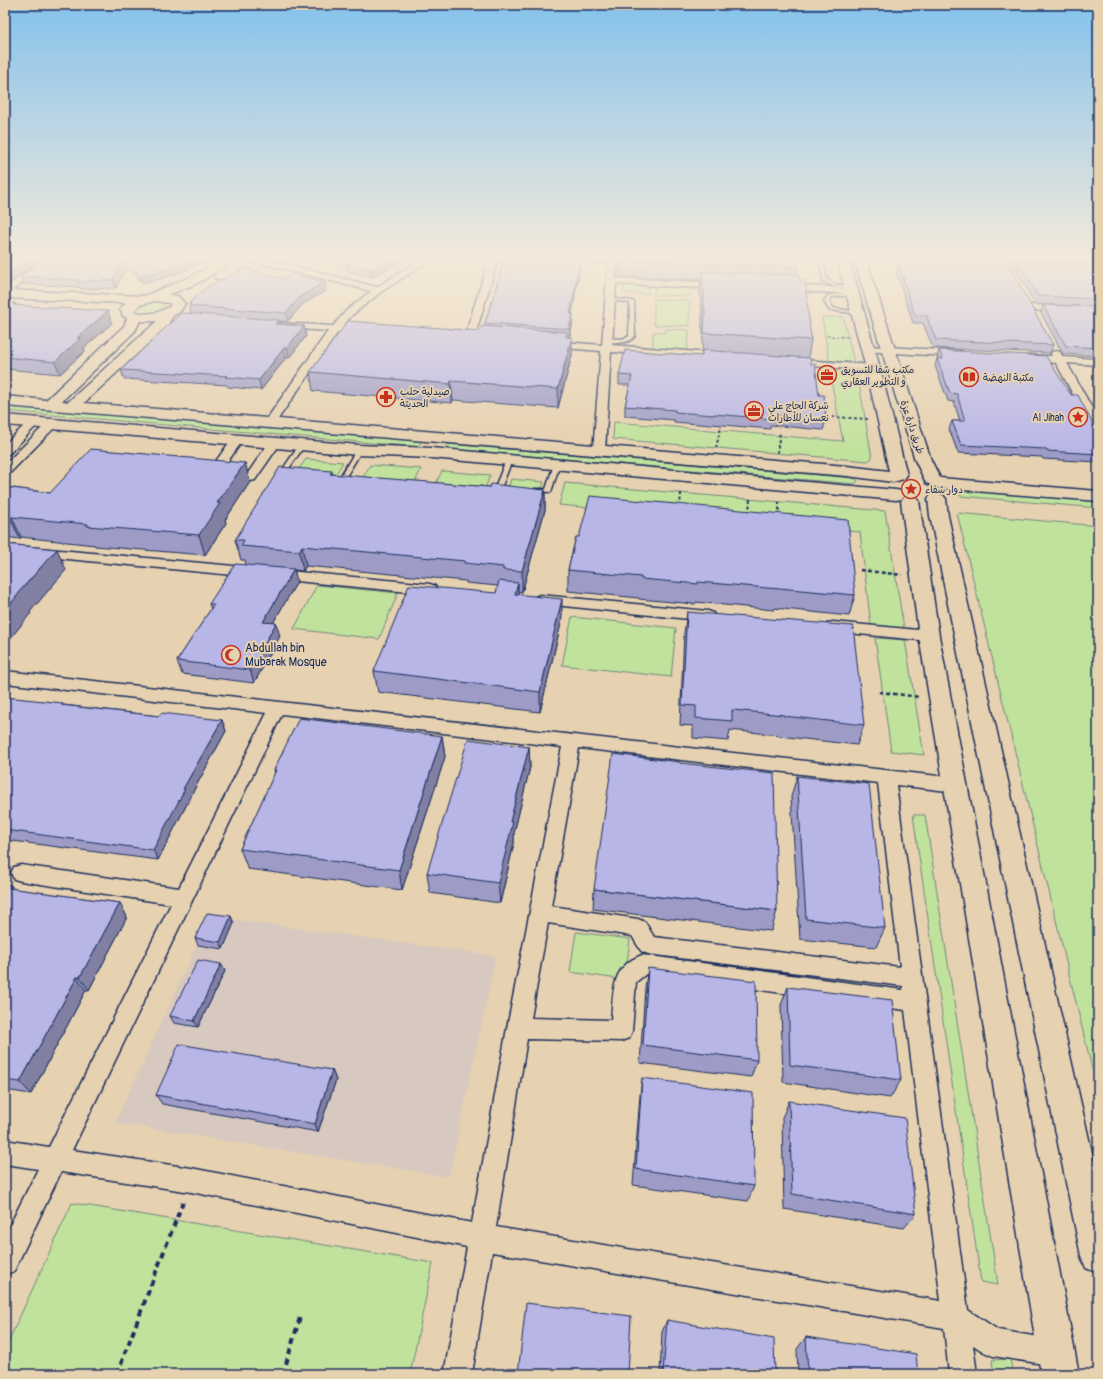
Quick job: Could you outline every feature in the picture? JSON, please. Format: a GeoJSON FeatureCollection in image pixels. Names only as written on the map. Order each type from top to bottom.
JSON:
{"type":"FeatureCollection","features":[{"type":"Feature","properties":{"kind":"main road"},"geometry":{"type":"LineString","coordinates":[[50,404],[130,328],[131,323]]}},
{"type":"Feature","properties":{"kind":"main road"},"geometry":{"type":"LineString","coordinates":[[72,406],[156,323]]}},
{"type":"Feature","properties":{"kind":"main road"},"geometry":{"type":"LineString","coordinates":[[860,323],[873,368],[896,476]]}},
{"type":"Feature","properties":{"kind":"main road","name":"طريق دارة عزة"},"geometry":{"type":"LineString","coordinates":[[880,323],[923,460],[937,489],[939,516],[1098,1256]]}},
{"type":"Feature","properties":{"kind":"main road"},"geometry":{"type":"LineString","coordinates":[[5,401],[896,476],[919,474],[937,489],[1098,510]]}},
{"type":"Feature","properties":{"kind":"main road"},"geometry":{"type":"LineString","coordinates":[[5,420],[274,444],[431,453],[557,464],[903,498],[925,502],[937,489],[1098,496]]}},
{"type":"Feature","properties":{"kind":"main road"},"geometry":{"type":"LineString","coordinates":[[431,453],[438,437]]}},
{"type":"Feature","properties":{"kind":"main road"},"geometry":{"type":"LineString","coordinates":[[896,476],[890,481],[889,486],[903,498],[921,576],[929,636],[1058,1364]]}},
{"type":"Feature","properties":{"kind":"street"},"geometry":{"type":"LineString","coordinates":[[270,423],[340,323]]}},
{"type":"Feature","properties":{"kind":"street"},"geometry":{"type":"LineString","coordinates":[[469,339],[474,323]]}},
{"type":"Feature","properties":{"kind":"street"},"geometry":{"type":"LineString","coordinates":[[599,451],[608,323]]}},
{"type":"Feature","properties":{"kind":"street"},"geometry":{"type":"LineString","coordinates":[[271,324],[374,332]]}},
{"type":"Feature","properties":{"kind":"street"},"geometry":{"type":"LineString","coordinates":[[538,343],[607,344],[732,357]]}},
{"type":"Feature","properties":{"kind":"street"},"geometry":{"type":"LineString","coordinates":[[866,343],[888,350],[974,355]]}},
{"type":"Feature","properties":{"kind":"street"},"geometry":{"type":"LineString","coordinates":[[1052,347],[1094,416],[1098,429]]}},
{"type":"Feature","properties":{"kind":"street"},"geometry":{"type":"LineString","coordinates":[[1020,358],[1098,362]]}},
{"type":"Feature","properties":{"kind":"street"},"geometry":{"type":"LineString","coordinates":[[779,361],[873,368]]}},
{"type":"Feature","properties":{"kind":"street"},"geometry":{"type":"LineString","coordinates":[[5,450],[33,423]]}},
{"type":"Feature","properties":{"kind":"street"},"geometry":{"type":"LineString","coordinates":[[5,471],[51,425]]}},
{"type":"Feature","properties":{"kind":"street"},"geometry":{"type":"LineString","coordinates":[[237,440],[213,474],[251,477],[274,444]]}},
{"type":"Feature","properties":{"kind":"street"},"geometry":{"type":"LineString","coordinates":[[5,549],[447,591]]}},
{"type":"Feature","properties":{"kind":"street"},"geometry":{"type":"LineString","coordinates":[[526,598],[724,617]]}},
{"type":"Feature","properties":{"kind":"street"},"geometry":{"type":"LineString","coordinates":[[819,626],[929,636]]}},
{"type":"Feature","properties":{"kind":"street"},"geometry":{"type":"LineString","coordinates":[[5,677],[956,785]]}},
{"type":"Feature","properties":{"kind":"street"},"geometry":{"type":"LineString","coordinates":[[5,1262],[277,708]]}},
{"type":"Feature","properties":{"kind":"street"},"geometry":{"type":"LineString","coordinates":[[458,1374],[480,1237],[572,741]]}},
{"type":"Feature","properties":{"kind":"street"},"geometry":{"type":"LineString","coordinates":[[886,777],[963,1374]]}},
{"type":"Feature","properties":{"kind":"street"},"geometry":{"type":"LineString","coordinates":[[21,873],[183,897]]}},
{"type":"Feature","properties":{"kind":"street"},"geometry":{"type":"LineString","coordinates":[[540,914],[638,928],[648,945],[912,978]]}},
{"type":"Feature","properties":{"kind":"street"},"geometry":{"type":"LineString","coordinates":[[518,1028],[622,1031],[626,978],[642,964],[915,1001]]}},
{"type":"Feature","properties":{"kind":"street"},"geometry":{"type":"LineString","coordinates":[[5,1152],[191,1180],[480,1237],[956,1317],[993,1344],[1058,1364]]}},
{"type":"Feature","properties":{"kind":"lane"},"geometry":{"type":"LineString","coordinates":[[607,344],[630,339],[632,336],[632,323]]}},
{"type":"Feature","properties":{"kind":"lane"},"geometry":{"type":"LineString","coordinates":[[290,475],[282,474],[302,445]]}},
{"type":"Feature","properties":{"kind":"lane"},"geometry":{"type":"LineString","coordinates":[[327,478],[342,479],[360,450]]}},
{"type":"Feature","properties":{"kind":"lane"},"geometry":{"type":"LineString","coordinates":[[509,460],[498,487],[513,488]]}},
{"type":"Feature","properties":{"kind":"lane"},"geometry":{"type":"LineString","coordinates":[[527,490],[549,492],[557,464]]}},
{"type":"Feature","properties":{"kind":"path"},"geometry":{"type":"LineString","coordinates":[[827,336],[866,343]]}},
{"type":"Feature","properties":{"kind":"path"},"geometry":{"type":"LineString","coordinates":[[832,417],[885,420]]}},
{"type":"Feature","properties":{"kind":"path"},"geometry":{"type":"LineString","coordinates":[[714,460],[721,426]]}},
{"type":"Feature","properties":{"kind":"path"},"geometry":{"type":"LineString","coordinates":[[776,465],[780,432]]}},
{"type":"Feature","properties":{"kind":"path"},"geometry":{"type":"LineString","coordinates":[[680,508],[681,494]]}},
{"type":"Feature","properties":{"kind":"path"},"geometry":{"type":"LineString","coordinates":[[749,514],[750,499]]}},
{"type":"Feature","properties":{"kind":"path"},"geometry":{"type":"LineString","coordinates":[[779,502],[779,517]]}},
{"type":"Feature","properties":{"kind":"path"},"geometry":{"type":"LineString","coordinates":[[860,570],[921,576]]}},
{"type":"Feature","properties":{"kind":"path"},"geometry":{"type":"LineString","coordinates":[[879,692],[941,699]]}},
{"type":"Feature","properties":{"kind":"path"},"geometry":{"type":"LineString","coordinates":[[117,1374],[191,1180]]}},
{"type":"Feature","properties":{"kind":"path"},"geometry":{"type":"LineString","coordinates":[[283,1374],[301,1314]]}},
{"type":"Feature","properties":{"kind":"shaded area"},"geometry":{"type":"Polygon","coordinates":[[[210,916],[496,956],[449,1177],[115,1123],[210,916]]]}},
{"type":"Feature","properties":{"kind":"green space"},"geometry":{"type":"Polygon","coordinates":[[[654,323],[689,323],[689,326],[654,325],[654,323]]]}},
{"type":"Feature","properties":{"kind":"green space"},"geometry":{"type":"Polygon","coordinates":[[[823,323],[845,323],[854,362],[829,361],[823,323]]]}},
{"type":"Feature","properties":{"kind":"green space"},"geometry":{"type":"Polygon","coordinates":[[[666,329],[689,330],[687,351],[653,348],[653,332],[666,332],[666,329]]]}},
{"type":"Feature","properties":{"kind":"green space"},"geometry":{"type":"Polygon","coordinates":[[[829,370],[857,371],[872,458],[868,461],[613,439],[614,422],[843,441],[829,370]]]}},
{"type":"Feature","properties":{"kind":"green space"},"geometry":{"type":"Polygon","coordinates":[[[5,406],[421,441],[419,447],[5,411],[5,406]]]}},
{"type":"Feature","properties":{"kind":"green space"},"geometry":{"type":"Polygon","coordinates":[[[447,444],[854,478],[858,481],[855,484],[445,449],[447,444]]]}},
{"type":"Feature","properties":{"kind":"green space"},"geometry":{"type":"Polygon","coordinates":[[[306,459],[343,462],[336,474],[298,470],[306,459]]]}},
{"type":"Feature","properties":{"kind":"green space"},"geometry":{"type":"Polygon","coordinates":[[[370,465],[421,469],[412,489],[359,485],[370,465]]]}},
{"type":"Feature","properties":{"kind":"green space"},"geometry":{"type":"Polygon","coordinates":[[[442,471],[490,475],[483,494],[433,489],[442,471]]]}},
{"type":"Feature","properties":{"kind":"green space"},"geometry":{"type":"Polygon","coordinates":[[[511,479],[544,482],[540,493],[508,489],[511,479]]]}},
{"type":"Feature","properties":{"kind":"green space"},"geometry":{"type":"Polygon","coordinates":[[[565,483],[885,511],[904,629],[871,626],[860,532],[559,505],[565,483]]]}},
{"type":"Feature","properties":{"kind":"green space"},"geometry":{"type":"Polygon","coordinates":[[[959,489],[1098,501],[1098,508],[960,496],[959,489]]]}},
{"type":"Feature","properties":{"kind":"green space"},"geometry":{"type":"Polygon","coordinates":[[[957,513],[1098,526],[1098,1093],[957,513]]]}},
{"type":"Feature","properties":{"kind":"green space"},"geometry":{"type":"Polygon","coordinates":[[[317,585],[398,593],[379,639],[294,629],[317,585]]]}},
{"type":"Feature","properties":{"kind":"green space"},"geometry":{"type":"Polygon","coordinates":[[[572,617],[676,628],[671,677],[562,665],[572,617]]]}},
{"type":"Feature","properties":{"kind":"green space"},"geometry":{"type":"Polygon","coordinates":[[[875,638],[905,640],[924,755],[891,751],[875,638]]]}},
{"type":"Feature","properties":{"kind":"green space"},"geometry":{"type":"Polygon","coordinates":[[[913,815],[925,815],[998,1285],[981,1282],[913,815]]]}},
{"type":"Feature","properties":{"kind":"green space"},"geometry":{"type":"Polygon","coordinates":[[[576,932],[630,939],[625,980],[570,972],[576,932]]]}},
{"type":"Feature","properties":{"kind":"green space"},"geometry":{"type":"Polygon","coordinates":[[[72,1203],[433,1263],[410,1374],[5,1374],[5,1349],[72,1203]]]}},
{"type":"Feature","properties":{"kind":"green space"},"geometry":{"type":"Polygon","coordinates":[[[1010,1359],[1013,1374],[994,1374],[992,1360],[1010,1359]]]}},
{"type":"Feature","properties":{"kind":"building"},"geometry":{"type":"Polygon","coordinates":[[[5,323],[94,323],[77,338],[81,338],[55,362],[5,357],[5,323]]]}},
{"type":"Feature","properties":{"kind":"building"},"geometry":{"type":"Polygon","coordinates":[[[170,323],[276,323],[304,326],[287,348],[284,348],[259,380],[225,377],[227,376],[121,370],[170,323]]]}},
{"type":"Feature","properties":{"kind":"building"},"geometry":{"type":"Polygon","coordinates":[[[346,323],[379,323],[480,331],[482,326],[567,332],[566,337],[572,337],[558,389],[451,381],[450,384],[310,372],[346,323]]]}},
{"type":"Feature","properties":{"kind":"building"},"geometry":{"type":"Polygon","coordinates":[[[490,323],[571,323],[569,329],[490,323]]]}},
{"type":"Feature","properties":{"kind":"building"},"geometry":{"type":"Polygon","coordinates":[[[704,323],[809,323],[811,340],[704,333],[704,323]]]}},
{"type":"Feature","properties":{"kind":"building"},"geometry":{"type":"Polygon","coordinates":[[[929,323],[1041,323],[1053,345],[936,340],[929,323]]]}},
{"type":"Feature","properties":{"kind":"building"},"geometry":{"type":"Polygon","coordinates":[[[1053,323],[1098,323],[1098,348],[1066,346],[1053,323]]]}},
{"type":"Feature","properties":{"kind":"building"},"geometry":{"type":"Polygon","coordinates":[[[625,350],[702,356],[702,350],[810,358],[811,364],[815,364],[819,395],[824,395],[826,420],[772,415],[772,419],[714,415],[625,406],[632,376],[619,375],[625,350]]]}},
{"type":"Feature","properties":{"kind":"building"},"geometry":{"type":"Polygon","coordinates":[[[939,350],[1046,356],[1071,395],[1078,395],[1098,434],[1098,454],[1046,451],[1045,449],[961,445],[952,421],[965,421],[957,394],[950,393],[937,359],[943,359],[939,350]]]}},
{"type":"Feature","properties":{"kind":"building"},"geometry":{"type":"Polygon","coordinates":[[[91,449],[245,463],[217,503],[220,503],[199,535],[87,526],[88,524],[12,517],[5,518],[5,487],[50,493],[91,449]]]}},
{"type":"Feature","properties":{"kind":"building"},"geometry":{"type":"Polygon","coordinates":[[[280,467],[332,471],[330,474],[490,487],[491,484],[545,490],[522,571],[503,570],[503,567],[464,563],[465,561],[302,546],[299,551],[241,546],[244,540],[235,540],[280,467]]]}},
{"type":"Feature","properties":{"kind":"building"},"geometry":{"type":"Polygon","coordinates":[[[590,496],[848,520],[855,595],[698,582],[698,584],[568,570],[576,537],[579,537],[590,496]]]}},
{"type":"Feature","properties":{"kind":"building"},"geometry":{"type":"Polygon","coordinates":[[[5,544],[57,549],[19,592],[5,611],[5,544]]]}},
{"type":"Feature","properties":{"kind":"building"},"geometry":{"type":"Polygon","coordinates":[[[235,564],[294,569],[263,622],[276,623],[250,670],[177,661],[214,604],[209,604],[235,564]]]}},
{"type":"Feature","properties":{"kind":"building"},"geometry":{"type":"Polygon","coordinates":[[[499,581],[518,583],[515,594],[562,599],[540,692],[374,671],[409,585],[496,593],[499,581]]]}},
{"type":"Feature","properties":{"kind":"building"},"geometry":{"type":"Polygon","coordinates":[[[687,612],[853,626],[864,725],[732,710],[732,721],[696,718],[696,706],[682,705],[687,612]]]}},
{"type":"Feature","properties":{"kind":"building"},"geometry":{"type":"Polygon","coordinates":[[[5,697],[159,716],[161,713],[222,720],[183,789],[185,789],[153,850],[5,830],[5,697]]]}},
{"type":"Feature","properties":{"kind":"building"},"geometry":{"type":"Polygon","coordinates":[[[299,718],[442,736],[399,870],[240,849],[276,770],[274,770],[299,718]]]}},
{"type":"Feature","properties":{"kind":"building"},"geometry":{"type":"Polygon","coordinates":[[[468,739],[529,747],[510,822],[513,822],[498,883],[427,873],[468,739]]]}},
{"type":"Feature","properties":{"kind":"building"},"geometry":{"type":"Polygon","coordinates":[[[613,754],[774,773],[777,911],[594,889],[613,754]]]}},
{"type":"Feature","properties":{"kind":"building"},"geometry":{"type":"Polygon","coordinates":[[[797,776],[869,784],[885,928],[806,919],[797,776]]]}},
{"type":"Feature","properties":{"kind":"building"},"geometry":{"type":"Polygon","coordinates":[[[5,884],[11,885],[9,888],[120,903],[80,977],[77,977],[20,1082],[5,1080],[5,884]]]}},
{"type":"Feature","properties":{"kind":"building"},"geometry":{"type":"Polygon","coordinates":[[[207,913],[231,916],[220,942],[195,938],[207,913]]]}},
{"type":"Feature","properties":{"kind":"building"},"geometry":{"type":"Polygon","coordinates":[[[198,960],[221,964],[194,1021],[170,1016],[198,960]]]}},
{"type":"Feature","properties":{"kind":"building"},"geometry":{"type":"Polygon","coordinates":[[[648,968],[756,981],[757,1060],[643,1045],[648,968]]]}},
{"type":"Feature","properties":{"kind":"building"},"geometry":{"type":"Polygon","coordinates":[[[788,987],[892,1000],[901,1080],[790,1065],[788,987]]]}},
{"type":"Feature","properties":{"kind":"building"},"geometry":{"type":"Polygon","coordinates":[[[179,1044],[332,1070],[315,1124],[156,1095],[179,1044]]]}},
{"type":"Feature","properties":{"kind":"building"},"geometry":{"type":"Polygon","coordinates":[[[642,1078],[753,1093],[754,1186],[636,1169],[642,1078]]]}},
{"type":"Feature","properties":{"kind":"building"},"geometry":{"type":"Polygon","coordinates":[[[789,1101],[905,1118],[916,1214],[792,1194],[789,1101]]]}},
{"type":"Feature","properties":{"kind":"building"},"geometry":{"type":"Polygon","coordinates":[[[526,1303],[631,1316],[628,1374],[518,1374],[526,1303]]]}},
{"type":"Feature","properties":{"kind":"building"},"geometry":{"type":"Polygon","coordinates":[[[667,1320],[774,1339],[775,1374],[663,1374],[667,1320]]]}},
{"type":"Feature","properties":{"kind":"building"},"geometry":{"type":"Polygon","coordinates":[[[806,1337],[916,1354],[918,1374],[808,1374],[806,1337]]]}},
{"type":"Feature","properties":{"kind":"place","name":"مكتب شفا للتسويق و التطوير العقاري"},"geometry":{"type":"Point","coordinates":[827,375]}},
{"type":"Feature","properties":{"kind":"place","name":"مكتبة النهضة"},"geometry":{"type":"Point","coordinates":[969,377]}},
{"type":"Feature","properties":{"kind":"place","name":"صيدلية حلب الحديثة"},"geometry":{"type":"Point","coordinates":[386,397]}},
{"type":"Feature","properties":{"kind":"place","name":"شركة الحاج علي نعسان للأطارات"},"geometry":{"type":"Point","coordinates":[754,411]}},
{"type":"Feature","properties":{"kind":"place","name":"Al Jihah"},"geometry":{"type":"Point","coordinates":[1078,417]}},
{"type":"Feature","properties":{"kind":"place","name":"دوار شفاء"},"geometry":{"type":"Point","coordinates":[911,489]}},
{"type":"Feature","properties":{"kind":"place","name":"Abdullah bin Mubarak Mosque"},"geometry":{"type":"Point","coordinates":[231,655]}}]}
